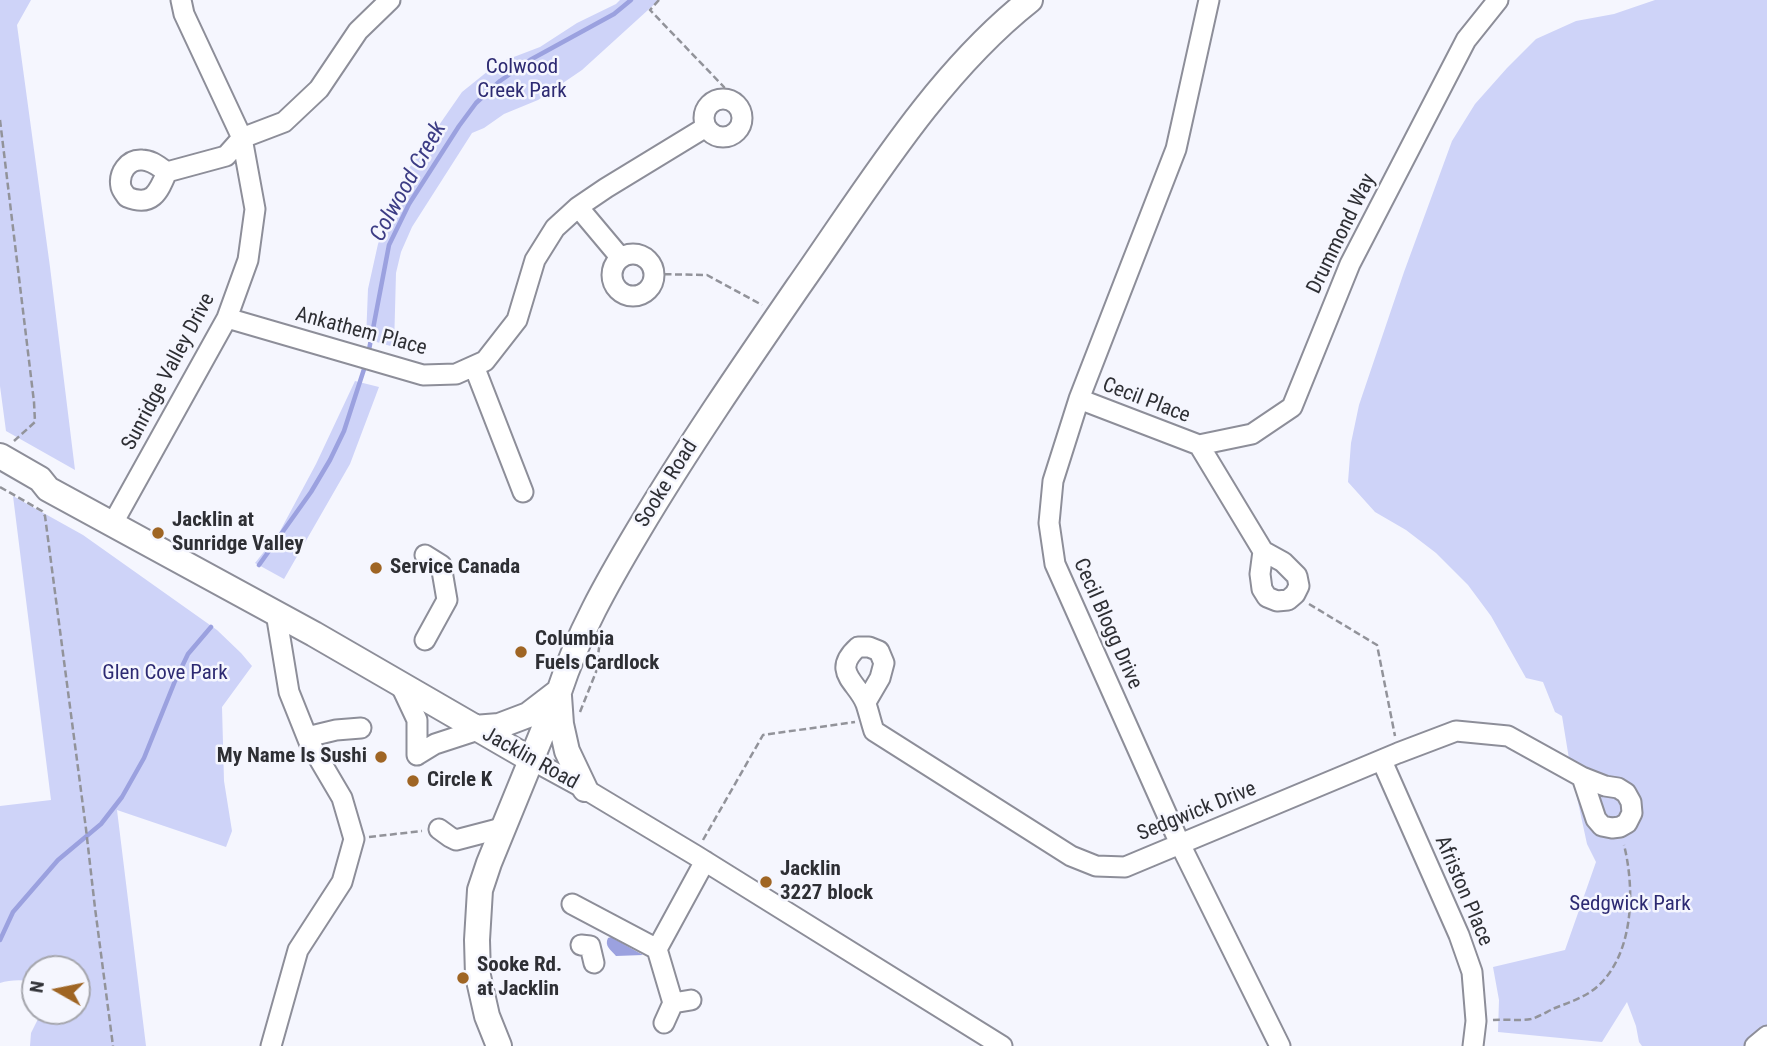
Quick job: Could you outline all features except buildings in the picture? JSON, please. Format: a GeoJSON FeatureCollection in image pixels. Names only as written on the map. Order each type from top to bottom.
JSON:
{"type":"FeatureCollection","features":[{"type":"Feature","properties":{"kind":"main road","name":"Sooke Road"},"geometry":{"type":"LineString","coordinates":[[499,1046],[487,1016],[478,976],[480,890],[567,666],[600,595],[671,474],[915,121],[967,59],[1030,0]]}},
{"type":"Feature","properties":{"kind":"main road","name":"Jacklin Road"},"geometry":{"type":"LineString","coordinates":[[6,451],[48,489],[276,613],[530,760]]}},
{"type":"Feature","properties":{"kind":"main road","name":"Jacklin Road"},"geometry":{"type":"LineString","coordinates":[[0,472],[33,491],[48,489]]}},
{"type":"Feature","properties":{"kind":"main road"},"geometry":{"type":"LineString","coordinates":[[476,729],[499,726],[528,715],[559,692]]}},
{"type":"Feature","properties":{"kind":"main road"},"geometry":{"type":"LineString","coordinates":[[559,692],[561,724],[567,751],[585,789]]}},
{"type":"Feature","properties":{"kind":"street","name":"Sunridge Valley Drive"},"geometry":{"type":"LineString","coordinates":[[113,523],[227,318],[248,260],[255,209],[243,138],[184,14],[181,0]]}},
{"type":"Feature","properties":{"kind":"street"},"geometry":{"type":"LineString","coordinates":[[167,172],[226,156],[243,138],[284,122],[319,89],[358,31],[390,0]]}},
{"type":"Feature","properties":{"kind":"street","name":"Cecil Blogg Drive"},"geometry":{"type":"LineString","coordinates":[[1209,0],[1176,149],[1079,400],[1053,481],[1049,523],[1055,564],[1180,844],[1280,1046]]}},
{"type":"Feature","properties":{"kind":"street","name":"Drummond Way"},"geometry":{"type":"LineString","coordinates":[[1199,445],[1252,435],[1292,407],[1350,264],[1466,40],[1498,0]]}},
{"type":"Feature","properties":{"kind":"street"},"geometry":{"type":"LineString","coordinates":[[725,98],[736,102],[743,116],[738,130],[725,137],[711,133],[706,127],[704,112],[714,100],[725,98]]}},
{"type":"Feature","properties":{"kind":"street","name":"Ankathem Place"},"geometry":{"type":"LineString","coordinates":[[227,318],[423,375],[456,374],[485,361],[517,320],[535,260],[555,228],[578,207],[606,188],[706,127]]}},
{"type":"Feature","properties":{"kind":"street"},"geometry":{"type":"LineString","coordinates":[[578,207],[620,257]]}},
{"type":"Feature","properties":{"kind":"street"},"geometry":{"type":"LineString","coordinates":[[635,253],[649,260],[654,274],[650,288],[638,295],[624,294],[613,283],[612,269],[620,257],[635,253]]}},
{"type":"Feature","properties":{"kind":"street"},"geometry":{"type":"LineString","coordinates":[[474,366],[523,492]]}},
{"type":"Feature","properties":{"kind":"street","name":"Cecil Place"},"geometry":{"type":"LineString","coordinates":[[1079,400],[1199,445],[1263,551],[1283,562],[1297,576],[1299,586],[1295,594]]}},
{"type":"Feature","properties":{"kind":"street"},"geometry":{"type":"LineString","coordinates":[[1263,551],[1260,574],[1262,589],[1267,597],[1276,601],[1289,600],[1295,594]]}},
{"type":"Feature","properties":{"kind":"street"},"geometry":{"type":"LineString","coordinates":[[425,555],[441,565],[447,600],[425,640]]}},
{"type":"Feature","properties":{"kind":"street"},"geometry":{"type":"LineString","coordinates":[[271,1046],[298,950],[342,882],[354,839],[342,798],[307,737],[289,692],[276,613]]}},
{"type":"Feature","properties":{"kind":"street"},"geometry":{"type":"LineString","coordinates":[[401,686],[417,720],[417,755],[435,744],[476,729]]}},
{"type":"Feature","properties":{"kind":"street","name":"Sedgwick Drive"},"geometry":{"type":"LineString","coordinates":[[868,711],[874,731],[1071,856],[1096,866],[1125,867],[1456,731],[1508,736],[1582,777],[1618,788],[1626,793],[1632,813],[1627,823],[1620,827]]}},
{"type":"Feature","properties":{"kind":"street"},"geometry":{"type":"LineString","coordinates":[[307,737],[362,727]]}},
{"type":"Feature","properties":{"kind":"street","name":"Afriston Place"},"geometry":{"type":"LineString","coordinates":[[1390,757],[1472,972],[1476,1021],[1474,1046]]}},
{"type":"Feature","properties":{"kind":"street","name":"Jacklin Road"},"geometry":{"type":"LineString","coordinates":[[530,760],[585,789],[705,861],[1002,1046]]}},
{"type":"Feature","properties":{"kind":"street"},"geometry":{"type":"LineString","coordinates":[[1582,777],[1596,820],[1602,826],[1620,827]]}},
{"type":"Feature","properties":{"kind":"street"},"geometry":{"type":"LineString","coordinates":[[439,829],[456,840],[502,828]]}},
{"type":"Feature","properties":{"kind":"street"},"geometry":{"type":"LineString","coordinates":[[657,948],[705,861]]}},
{"type":"Feature","properties":{"kind":"street"},"geometry":{"type":"LineString","coordinates":[[572,904],[657,948],[682,1001],[664,1023]]}},
{"type":"Feature","properties":{"kind":"street"},"geometry":{"type":"LineString","coordinates":[[581,945],[590,946],[594,963]]}},
{"type":"Feature","properties":{"kind":"street"},"geometry":{"type":"LineString","coordinates":[[1755,1046],[1767,1036]]}},
{"type":"Feature","properties":{"kind":"path"},"geometry":{"type":"LineString","coordinates":[[659,0],[650,10],[724,87],[725,98]]}},
{"type":"Feature","properties":{"kind":"path"},"geometry":{"type":"LineString","coordinates":[[0,120],[35,422],[14,440],[6,451]]}},
{"type":"Feature","properties":{"kind":"path"},"geometry":{"type":"LineString","coordinates":[[654,274],[707,275],[779,315]]}},
{"type":"Feature","properties":{"kind":"path"},"geometry":{"type":"LineString","coordinates":[[0,487],[42,511],[45,516],[113,1046]]}},
{"type":"Feature","properties":{"kind":"path"},"geometry":{"type":"LineString","coordinates":[[1295,594],[1377,645],[1390,757]]}},
{"type":"Feature","properties":{"kind":"path"},"geometry":{"type":"LineString","coordinates":[[580,715],[596,672],[605,635]]}},
{"type":"Feature","properties":{"kind":"path"},"geometry":{"type":"LineString","coordinates":[[705,837],[763,735],[868,711]]}},
{"type":"Feature","properties":{"kind":"path"},"geometry":{"type":"LineString","coordinates":[[1476,1021],[1533,1019],[1576,1000],[1595,989],[1607,977],[1624,943],[1629,915],[1628,865],[1620,827]]}},
{"type":"Feature","properties":{"kind":"path"},"geometry":{"type":"LineString","coordinates":[[354,839],[439,829]]}},
{"type":"Feature","properties":{"kind":"green space"},"geometry":{"type":"Polygon","coordinates":[[[0,0],[31,0],[17,25],[75,470],[6,431],[0,386],[0,0]]]}},
{"type":"Feature","properties":{"kind":"green space","name":"Colwood Creek Park"},"geometry":{"type":"Polygon","coordinates":[[[620,0],[659,0],[582,70],[538,100],[504,114],[472,133],[412,227],[401,252],[396,273],[394,347],[366,339],[368,289],[378,244],[403,177],[462,92],[498,63],[540,47],[620,0]]]}},
{"type":"Feature","properties":{"kind":"green space","name":"Sedgwick Park"},"geometry":{"type":"Polygon","coordinates":[[[1655,0],[1767,0],[1767,1046],[1642,1046],[1627,1002],[1602,1042],[1498,1032],[1499,1000],[1493,967],[1565,950],[1596,862],[1587,844],[1562,716],[1555,712],[1543,682],[1526,678],[1491,616],[1468,585],[1436,553],[1406,530],[1375,512],[1348,482],[1351,443],[1359,405],[1452,141],[1475,104],[1536,39],[1576,21],[1614,14],[1655,0]]]}},
{"type":"Feature","properties":{"kind":"green space"},"geometry":{"type":"Polygon","coordinates":[[[355,381],[379,387],[350,464],[284,579],[255,563],[279,533],[316,464],[355,381]]]}},
{"type":"Feature","properties":{"kind":"green space","name":"Glen Cove Park"},"geometry":{"type":"Polygon","coordinates":[[[13,496],[83,535],[217,630],[252,666],[222,707],[224,781],[232,831],[226,847],[117,810],[146,1046],[30,1046],[35,1025],[91,1025],[91,955],[21,955],[21,980],[0,983],[0,806],[51,800],[13,496]]]}},
{"type":"Feature","properties":{"kind":"water"},"geometry":{"type":"Polygon","coordinates":[[[611,937],[643,955],[616,956],[607,946],[608,938],[611,937]]]}},
{"type":"Feature","properties":{"kind":"waterway","name":"Colwood Creek"},"geometry":{"type":"LineString","coordinates":[[368,355],[389,245],[409,204],[476,103],[500,81],[530,60],[614,14],[631,0]]}},
{"type":"Feature","properties":{"kind":"waterway","name":"Colwood Creek"},"geometry":{"type":"LineString","coordinates":[[259,565],[311,492],[330,460],[344,431],[366,363]]}},
{"type":"Feature","properties":{"kind":"waterway","name":"Colwood Creek"},"geometry":{"type":"LineString","coordinates":[[0,940],[13,912],[58,860],[101,824],[122,797],[144,758],[188,654],[211,627]]}},
{"type":"Feature","properties":{"kind":"place","name":"Jacklin at Sunridge Valley"},"geometry":{"type":"Point","coordinates":[158,533]}},
{"type":"Feature","properties":{"kind":"place","name":"Service Canada"},"geometry":{"type":"Point","coordinates":[376,568]}},
{"type":"Feature","properties":{"kind":"place","name":"Columbia Fuels Cardlock"},"geometry":{"type":"Point","coordinates":[521,652]}},
{"type":"Feature","properties":{"kind":"place","name":"My Name Is Sushi"},"geometry":{"type":"Point","coordinates":[381,757]}},
{"type":"Feature","properties":{"kind":"place","name":"Circle K"},"geometry":{"type":"Point","coordinates":[413,781]}},
{"type":"Feature","properties":{"kind":"place","name":"Jacklin 3227 block"},"geometry":{"type":"Point","coordinates":[766,882]}},
{"type":"Feature","properties":{"kind":"place","name":"Sooke Rd. at Jacklin"},"geometry":{"type":"Point","coordinates":[463,978]}}]}
